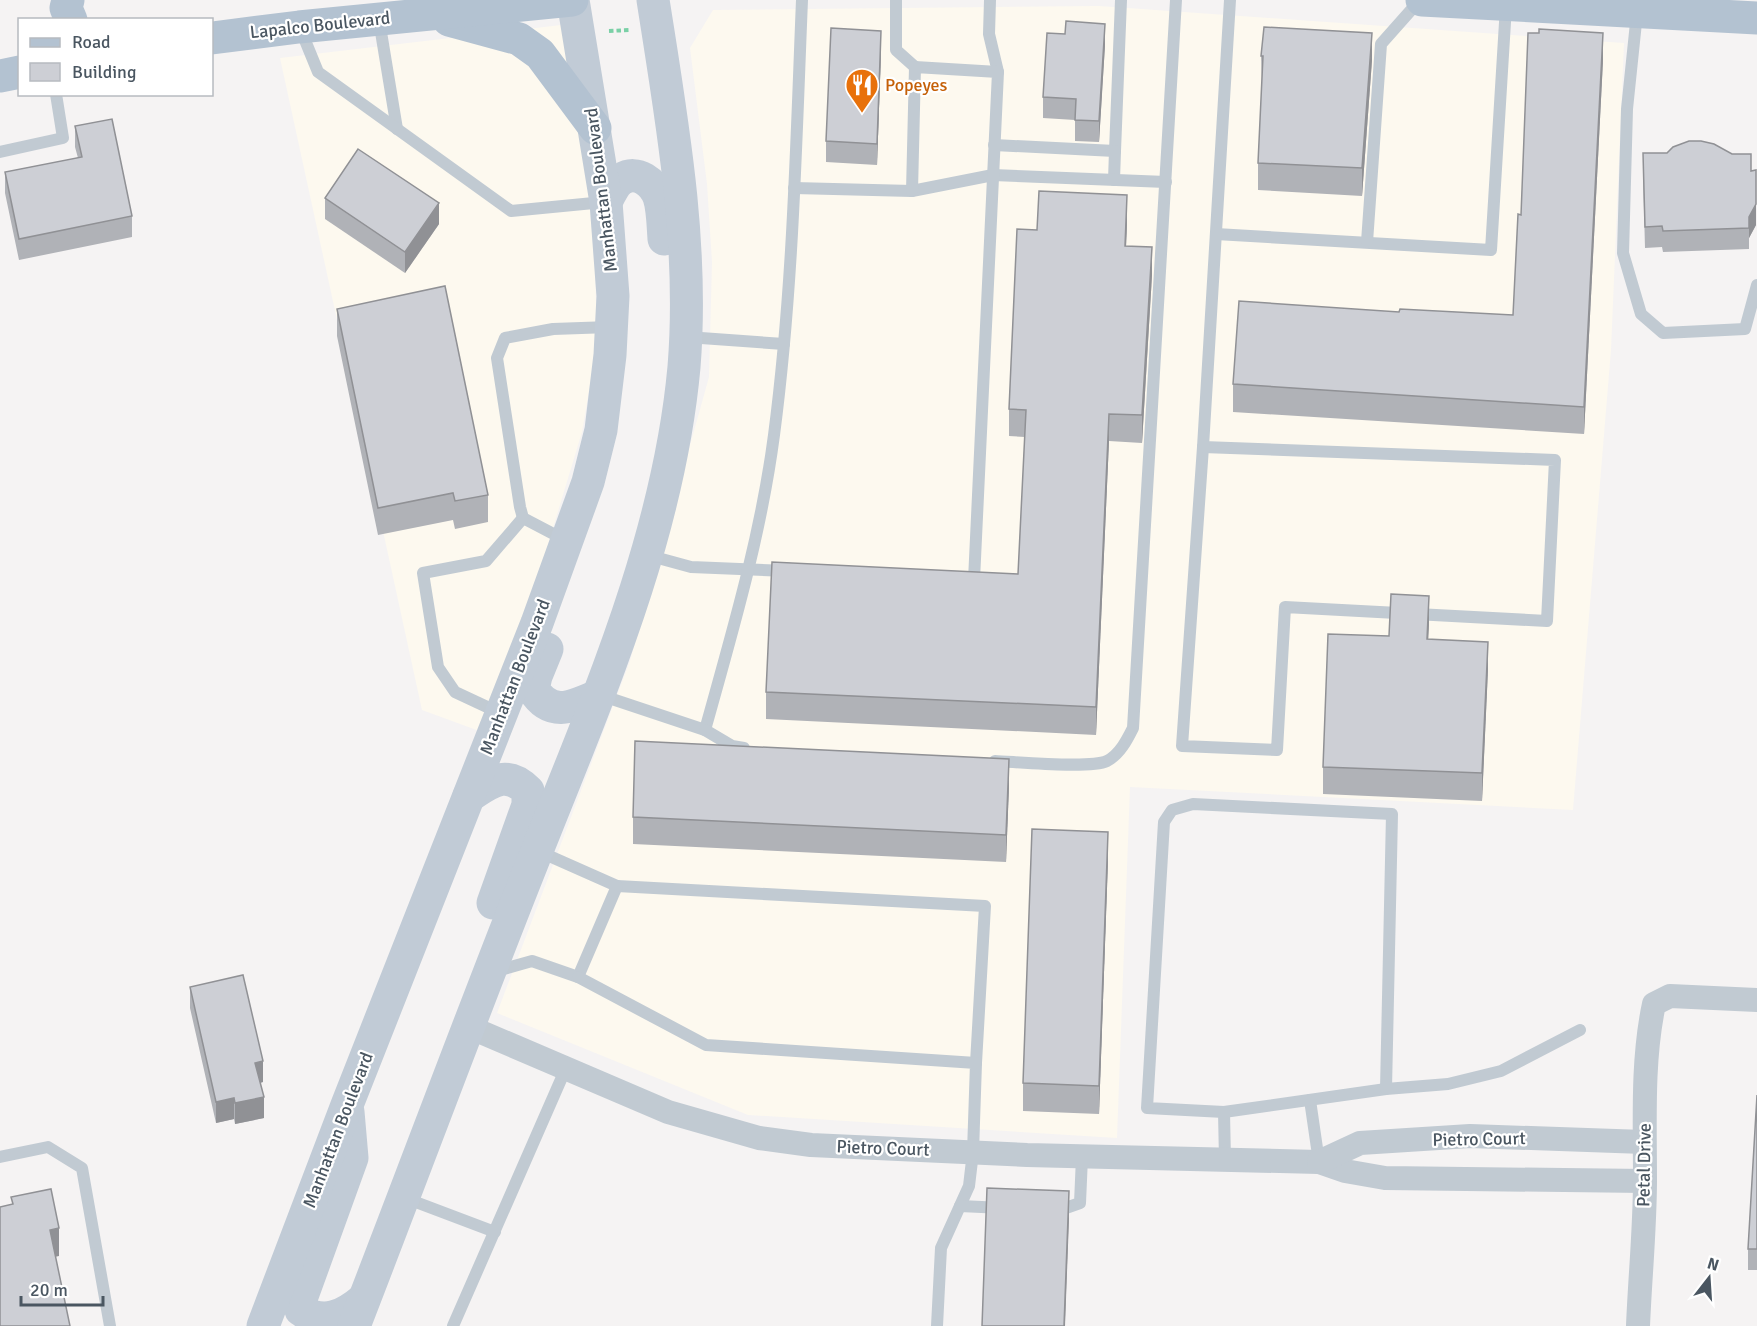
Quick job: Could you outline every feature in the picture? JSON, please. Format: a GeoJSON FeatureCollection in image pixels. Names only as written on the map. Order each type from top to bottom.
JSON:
{"type":"FeatureCollection","features":[{"type":"Feature","properties":{"kind":"main road"},"geometry":{"type":"LineString","coordinates":[[68,0],[66,9],[70,18]]}},
{"type":"Feature","properties":{"kind":"main road"},"geometry":{"type":"LineString","coordinates":[[267,30],[317,0]]}},
{"type":"Feature","properties":{"kind":"main road","name":"Lapalco Boulevard"},"geometry":{"type":"LineString","coordinates":[[213,38],[267,30],[572,0]]}},
{"type":"Feature","properties":{"kind":"main road"},"geometry":{"type":"LineString","coordinates":[[1421,0],[1757,18]]}},
{"type":"Feature","properties":{"kind":"main road"},"geometry":{"type":"LineString","coordinates":[[427,14],[519,39],[540,54],[595,128]]}},
{"type":"Feature","properties":{"kind":"main road"},"geometry":{"type":"LineString","coordinates":[[0,76],[18,72]]}},
{"type":"Feature","properties":{"kind":"street","name":"Manhattan Boulevard"},"geometry":{"type":"LineString","coordinates":[[263,1326],[347,1105],[502,713],[588,482],[601,430],[610,355],[613,296],[606,202],[572,0]]}},
{"type":"Feature","properties":{"kind":"street"},"geometry":{"type":"LineString","coordinates":[[347,1105],[352,1158],[301,1299],[301,1310],[308,1319],[319,1323],[359,1313],[489,973],[599,695],[627,617],[661,505],[677,423],[686,337],[686,294],[684,216],[653,0]]}},
{"type":"Feature","properties":{"kind":"street"},"geometry":{"type":"LineString","coordinates":[[606,202],[613,188],[623,178],[635,175],[650,182],[659,196],[665,242],[686,294]]}},
{"type":"Feature","properties":{"kind":"street"},"geometry":{"type":"LineString","coordinates":[[588,482],[594,521],[583,558],[536,676],[533,689],[538,698],[548,705],[559,708],[569,707],[599,695]]}},
{"type":"Feature","properties":{"kind":"street"},"geometry":{"type":"LineString","coordinates":[[469,796],[495,780],[511,779],[520,783],[528,791],[528,805],[480,941],[489,973]]}},
{"type":"Feature","properties":{"kind":"street","name":"Petal Drive"},"geometry":{"type":"LineString","coordinates":[[1638,1326],[1649,1028],[1654,1004],[1670,996],[1757,1000]]}},
{"type":"Feature","properties":{"kind":"street","name":"Pietro Court"},"geometry":{"type":"LineString","coordinates":[[469,1027],[668,1112],[759,1138],[811,1145],[1082,1157],[1319,1162],[1345,1171],[1385,1178],[1645,1181]]}},
{"type":"Feature","properties":{"kind":"street","name":"Pietro Court"},"geometry":{"type":"LineString","coordinates":[[1319,1162],[1360,1143],[1470,1136],[1644,1142]]}},
{"type":"Feature","properties":{"kind":"lane"},"geometry":{"type":"LineString","coordinates":[[705,730],[749,570],[774,436],[790,276],[802,0]]}},
{"type":"Feature","properties":{"kind":"lane"},"geometry":{"type":"LineString","coordinates":[[896,0],[896,50],[915,67],[998,72]]}},
{"type":"Feature","properties":{"kind":"lane"},"geometry":{"type":"LineString","coordinates":[[950,579],[974,580],[998,72],[989,34],[990,0]]}},
{"type":"Feature","properties":{"kind":"lane"},"geometry":{"type":"LineString","coordinates":[[1114,180],[1121,0]]}},
{"type":"Feature","properties":{"kind":"lane"},"geometry":{"type":"LineString","coordinates":[[978,760],[1092,765],[1108,760],[1123,747],[1133,728],[1176,0]]}},
{"type":"Feature","properties":{"kind":"lane"},"geometry":{"type":"LineString","coordinates":[[1203,447],[1555,460],[1547,621],[1285,607],[1277,750],[1182,746],[1230,0]]}},
{"type":"Feature","properties":{"kind":"lane"},"geometry":{"type":"LineString","coordinates":[[1367,242],[1381,44],[1421,0]]}},
{"type":"Feature","properties":{"kind":"lane"},"geometry":{"type":"LineString","coordinates":[[1216,234],[1491,250],[1506,4]]}},
{"type":"Feature","properties":{"kind":"lane"},"geometry":{"type":"LineString","coordinates":[[1638,12],[1627,109],[1623,253],[1641,314],[1663,333],[1745,329],[1757,285]]}},
{"type":"Feature","properties":{"kind":"lane"},"geometry":{"type":"LineString","coordinates":[[379,19],[397,129]]}},
{"type":"Feature","properties":{"kind":"lane"},"geometry":{"type":"LineString","coordinates":[[299,27],[318,72],[512,211],[606,202]]}},
{"type":"Feature","properties":{"kind":"lane"},"geometry":{"type":"LineString","coordinates":[[912,191],[915,67]]}},
{"type":"Feature","properties":{"kind":"lane"},"geometry":{"type":"LineString","coordinates":[[0,152],[63,138],[56,96]]}},
{"type":"Feature","properties":{"kind":"lane"},"geometry":{"type":"LineString","coordinates":[[994,145],[1115,150]]}},
{"type":"Feature","properties":{"kind":"lane"},"geometry":{"type":"LineString","coordinates":[[794,188],[912,191],[993,175],[1166,182]]}},
{"type":"Feature","properties":{"kind":"lane"},"geometry":{"type":"LineString","coordinates":[[566,541],[524,518],[520,507],[497,358],[504,338],[553,329],[611,327]]}},
{"type":"Feature","properties":{"kind":"lane"},"geometry":{"type":"LineString","coordinates":[[686,337],[784,344]]}},
{"type":"Feature","properties":{"kind":"lane"},"geometry":{"type":"LineString","coordinates":[[502,713],[455,692],[438,667],[423,573],[486,561],[524,518]]}},
{"type":"Feature","properties":{"kind":"lane"},"geometry":{"type":"LineString","coordinates":[[646,554],[690,567],[796,572]]}},
{"type":"Feature","properties":{"kind":"lane"},"geometry":{"type":"LineString","coordinates":[[599,695],[705,730],[732,746],[755,751]]}},
{"type":"Feature","properties":{"kind":"lane"},"geometry":{"type":"LineString","coordinates":[[1386,1089],[1392,814],[1193,804],[1172,810],[1164,822],[1147,1108],[1224,1112],[1386,1089],[1448,1084],[1501,1071],[1580,1030]]}},
{"type":"Feature","properties":{"kind":"lane"},"geometry":{"type":"LineString","coordinates":[[537,850],[617,886],[985,906],[973,1152],[969,1186],[941,1248],[938,1326]]}},
{"type":"Feature","properties":{"kind":"lane"},"geometry":{"type":"LineString","coordinates":[[578,977],[617,886]]}},
{"type":"Feature","properties":{"kind":"lane"},"geometry":{"type":"LineString","coordinates":[[489,973],[532,962],[578,977],[706,1045],[976,1063]]}},
{"type":"Feature","properties":{"kind":"lane"},"geometry":{"type":"LineString","coordinates":[[453,1326],[566,1068]]}},
{"type":"Feature","properties":{"kind":"lane"},"geometry":{"type":"LineString","coordinates":[[1310,1100],[1319,1162]]}},
{"type":"Feature","properties":{"kind":"lane"},"geometry":{"type":"LineString","coordinates":[[1224,1112],[1225,1160]]}},
{"type":"Feature","properties":{"kind":"lane"},"geometry":{"type":"LineString","coordinates":[[0,1157],[48,1147],[82,1168],[110,1326]]}},
{"type":"Feature","properties":{"kind":"lane"},"geometry":{"type":"LineString","coordinates":[[1063,1209],[1080,1203],[1082,1157]]}},
{"type":"Feature","properties":{"kind":"lane"},"geometry":{"type":"LineString","coordinates":[[403,1198],[495,1232]]}},
{"type":"Feature","properties":{"kind":"lane"},"geometry":{"type":"LineString","coordinates":[[960,1206],[1010,1208]]}},
{"type":"Feature","properties":{"kind":"path"},"geometry":{"type":"LineString","coordinates":[[601,31],[635,29]]}},
{"type":"Feature","properties":{"kind":"shaded area"},"geometry":{"type":"Polygon","coordinates":[[[1099,6],[1624,43],[1611,350],[1573,810],[1130,787],[1117,1138],[748,1115],[497,1013],[630,661],[709,377],[712,262],[707,184],[690,48],[713,10],[1099,6]]]}},
{"type":"Feature","properties":{"kind":"shaded area"},"geometry":{"type":"Polygon","coordinates":[[[561,25],[587,177],[595,266],[597,343],[582,432],[543,561],[482,732],[422,710],[280,58],[561,25]]]}},
{"type":"Feature","properties":{"kind":"building"},"geometry":{"type":"Polygon","coordinates":[[[1066,21],[1105,24],[1099,121],[1075,120],[1076,99],[1043,97],[1047,33],[1065,34],[1066,21]]]}},
{"type":"Feature","properties":{"kind":"building"},"geometry":{"type":"Polygon","coordinates":[[[1264,27],[1372,33],[1362,168],[1258,163],[1264,27]]]}},
{"type":"Feature","properties":{"kind":"building","name":"Popeyes"},"geometry":{"type":"Polygon","coordinates":[[[831,28],[881,31],[877,144],[826,141],[831,28]]]}},
{"type":"Feature","properties":{"kind":"building"},"geometry":{"type":"Polygon","coordinates":[[[1539,29],[1603,33],[1584,407],[1233,384],[1239,301],[1399,312],[1400,309],[1513,315],[1518,214],[1521,215],[1528,33],[1539,33],[1539,29]]]}},
{"type":"Feature","properties":{"kind":"building"},"geometry":{"type":"Polygon","coordinates":[[[112,119],[132,216],[19,239],[5,172],[82,157],[75,126],[112,119]]]}},
{"type":"Feature","properties":{"kind":"building"},"geometry":{"type":"Polygon","coordinates":[[[1689,141],[1714,144],[1732,154],[1751,154],[1751,171],[1756,170],[1756,204],[1749,217],[1749,228],[1663,231],[1662,226],[1645,227],[1643,153],[1667,153],[1673,147],[1689,141]]]}},
{"type":"Feature","properties":{"kind":"building"},"geometry":{"type":"Polygon","coordinates":[[[358,149],[439,203],[405,252],[325,198],[358,149]]]}},
{"type":"Feature","properties":{"kind":"building"},"geometry":{"type":"Polygon","coordinates":[[[1039,191],[1127,195],[1125,246],[1152,247],[1142,415],[1109,414],[1096,707],[766,692],[772,562],[1018,574],[1026,410],[1009,409],[1017,229],[1037,230],[1039,191]]]}},
{"type":"Feature","properties":{"kind":"building"},"geometry":{"type":"Polygon","coordinates":[[[445,286],[488,495],[455,501],[453,493],[378,508],[337,309],[445,286]]]}},
{"type":"Feature","properties":{"kind":"building"},"geometry":{"type":"Polygon","coordinates":[[[1391,594],[1429,596],[1427,639],[1488,642],[1482,773],[1323,767],[1328,634],[1389,636],[1391,594]]]}},
{"type":"Feature","properties":{"kind":"building"},"geometry":{"type":"Polygon","coordinates":[[[635,741],[1009,759],[1006,835],[633,817],[635,741]]]}},
{"type":"Feature","properties":{"kind":"building"},"geometry":{"type":"Polygon","coordinates":[[[1032,829],[1108,832],[1099,1086],[1023,1083],[1032,829]]]}},
{"type":"Feature","properties":{"kind":"building"},"geometry":{"type":"Polygon","coordinates":[[[243,975],[263,1061],[255,1063],[264,1097],[235,1103],[234,1098],[216,1102],[190,987],[243,975]]]}},
{"type":"Feature","properties":{"kind":"building"},"geometry":{"type":"Polygon","coordinates":[[[1757,1095],[1757,1249],[1748,1249],[1757,1095]]]}},
{"type":"Feature","properties":{"kind":"building"},"geometry":{"type":"Polygon","coordinates":[[[987,1188],[1069,1191],[1064,1326],[982,1326],[987,1188]]]}},
{"type":"Feature","properties":{"kind":"building"},"geometry":{"type":"Polygon","coordinates":[[[51,1189],[59,1228],[50,1230],[70,1326],[0,1326],[0,1207],[13,1204],[11,1197],[51,1189]]]}},
{"type":"Feature","properties":{"kind":"place","name":"Popeyes"},"geometry":{"type":"Point","coordinates":[862,114]}}]}
